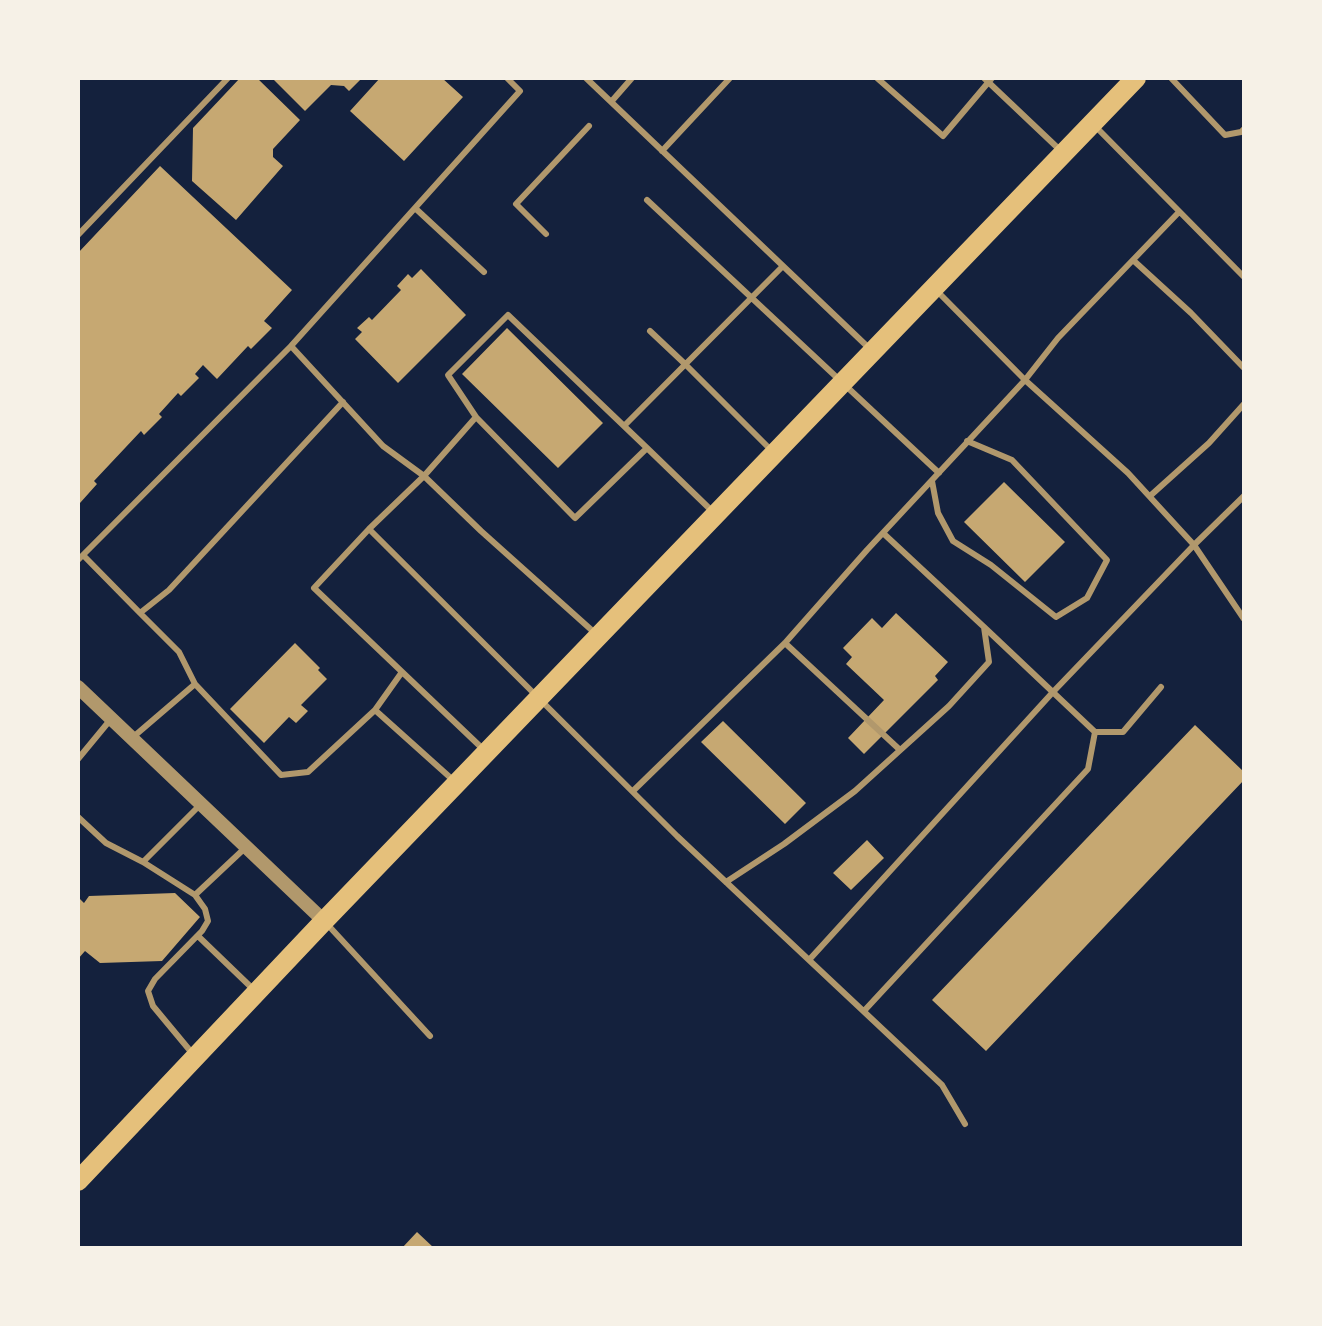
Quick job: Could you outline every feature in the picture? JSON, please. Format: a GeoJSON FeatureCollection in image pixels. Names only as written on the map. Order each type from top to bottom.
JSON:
{"type":"FeatureCollection","features":[{"type":"Feature","properties":{"kind":"main road"},"geometry":{"type":"LineString","coordinates":[[78,1181],[324,921],[935,288],[1092,123],[1128,80]]}},
{"type":"Feature","properties":{"kind":"street"},"geometry":{"type":"LineString","coordinates":[[78,687],[324,921]]}},
{"type":"Feature","properties":{"kind":"lane"},"geometry":{"type":"LineString","coordinates":[[78,235],[228,78]]}},
{"type":"Feature","properties":{"kind":"lane"},"geometry":{"type":"LineString","coordinates":[[402,672],[375,710],[308,772],[281,775],[195,684],[179,652],[80,558],[291,346],[520,91],[507,78]]}},
{"type":"Feature","properties":{"kind":"lane"},"geometry":{"type":"LineString","coordinates":[[586,78],[873,352]]}},
{"type":"Feature","properties":{"kind":"lane"},"geometry":{"type":"LineString","coordinates":[[611,102],[632,78]]}},
{"type":"Feature","properties":{"kind":"lane"},"geometry":{"type":"LineString","coordinates":[[662,151],[730,78]]}},
{"type":"Feature","properties":{"kind":"lane"},"geometry":{"type":"LineString","coordinates":[[877,78],[943,136],[988,79],[1063,153]]}},
{"type":"Feature","properties":{"kind":"lane"},"geometry":{"type":"LineString","coordinates":[[1171,78],[1225,135],[1244,129]]}},
{"type":"Feature","properties":{"kind":"lane"},"geometry":{"type":"LineString","coordinates":[[1092,123],[1244,277]]}},
{"type":"Feature","properties":{"kind":"lane"},"geometry":{"type":"LineString","coordinates":[[546,234],[516,204],[589,126]]}},
{"type":"Feature","properties":{"kind":"lane"},"geometry":{"type":"LineString","coordinates":[[647,200],[939,473]]}},
{"type":"Feature","properties":{"kind":"lane"},"geometry":{"type":"LineString","coordinates":[[415,208],[484,272]]}},
{"type":"Feature","properties":{"kind":"lane"},"geometry":{"type":"LineString","coordinates":[[633,791],[785,643],[1025,380],[1058,338],[1179,212]]}},
{"type":"Feature","properties":{"kind":"lane"},"geometry":{"type":"LineString","coordinates":[[1133,260],[1191,313],[1244,368]]}},
{"type":"Feature","properties":{"kind":"lane"},"geometry":{"type":"LineString","coordinates":[[624,426],[783,266]]}},
{"type":"Feature","properties":{"kind":"lane"},"geometry":{"type":"LineString","coordinates":[[935,288],[1025,380],[1150,496],[1194,545],[1244,619]]}},
{"type":"Feature","properties":{"kind":"lane"},"geometry":{"type":"LineString","coordinates":[[647,448],[575,518],[476,417],[448,375],[508,315],[647,448],[716,515]]}},
{"type":"Feature","properties":{"kind":"lane"},"geometry":{"type":"LineString","coordinates":[[650,331],[775,454]]}},
{"type":"Feature","properties":{"kind":"lane"},"geometry":{"type":"LineString","coordinates":[[291,346],[383,446],[424,476],[598,636]]}},
{"type":"Feature","properties":{"kind":"lane"},"geometry":{"type":"LineString","coordinates":[[140,613],[169,590],[343,402]]}},
{"type":"Feature","properties":{"kind":"lane"},"geometry":{"type":"LineString","coordinates":[[1150,496],[1209,443],[1244,404]]}},
{"type":"Feature","properties":{"kind":"lane"},"geometry":{"type":"LineString","coordinates":[[476,417],[424,476],[314,588],[487,752]]}},
{"type":"Feature","properties":{"kind":"lane"},"geometry":{"type":"LineString","coordinates":[[932,481],[938,513],[953,541],[991,565],[1056,617],[1087,598],[1107,560],[1012,460],[967,441]]}},
{"type":"Feature","properties":{"kind":"lane"},"geometry":{"type":"LineString","coordinates":[[809,960],[1053,692],[1244,496]]}},
{"type":"Feature","properties":{"kind":"lane"},"geometry":{"type":"LineString","coordinates":[[369,529],[726,882],[942,1085],[965,1124]]}},
{"type":"Feature","properties":{"kind":"lane"},"geometry":{"type":"LineString","coordinates":[[883,533],[1095,732],[1123,732],[1161,687]]}},
{"type":"Feature","properties":{"kind":"lane"},"geometry":{"type":"LineString","coordinates":[[726,882],[843,800],[949,706],[989,662],[984,627]]}},
{"type":"Feature","properties":{"kind":"lane"},"geometry":{"type":"LineString","coordinates":[[785,643],[900,750]]}},
{"type":"Feature","properties":{"kind":"lane"},"geometry":{"type":"LineString","coordinates":[[132,738],[195,684]]}},
{"type":"Feature","properties":{"kind":"lane"},"geometry":{"type":"LineString","coordinates":[[375,710],[457,783]]}},
{"type":"Feature","properties":{"kind":"lane"},"geometry":{"type":"LineString","coordinates":[[78,759],[111,719]]}},
{"type":"Feature","properties":{"kind":"lane"},"geometry":{"type":"LineString","coordinates":[[864,1011],[1088,769],[1095,732]]}},
{"type":"Feature","properties":{"kind":"lane"},"geometry":{"type":"LineString","coordinates":[[143,862],[201,804]]}},
{"type":"Feature","properties":{"kind":"lane"},"geometry":{"type":"LineString","coordinates":[[78,817],[106,843],[195,895],[205,909],[208,921],[198,936],[155,979],[148,991],[153,1006],[195,1057]]}},
{"type":"Feature","properties":{"kind":"lane"},"geometry":{"type":"LineString","coordinates":[[195,895],[246,847]]}},
{"type":"Feature","properties":{"kind":"lane"},"geometry":{"type":"LineString","coordinates":[[324,921],[430,1036]]}},
{"type":"Feature","properties":{"kind":"lane"},"geometry":{"type":"LineString","coordinates":[[198,936],[256,993]]}},
{"type":"Feature","properties":{"kind":"building"},"geometry":{"type":"Polygon","coordinates":[[[240,78],[257,78],[300,120],[273,149],[273,157],[283,166],[236,220],[192,181],[193,128],[240,78]]]}},
{"type":"Feature","properties":{"kind":"building"},"geometry":{"type":"Polygon","coordinates":[[[272,78],[362,78],[349,91],[344,86],[331,85],[305,111],[272,78]]]}},
{"type":"Feature","properties":{"kind":"building"},"geometry":{"type":"Polygon","coordinates":[[[380,78],[442,78],[463,97],[404,161],[350,111],[380,78]]]}},
{"type":"Feature","properties":{"kind":"building"},"geometry":{"type":"Polygon","coordinates":[[[160,166],[292,290],[264,321],[272,328],[251,349],[248,346],[217,379],[203,365],[195,374],[199,378],[181,396],[178,393],[159,414],[162,417],[144,435],[141,431],[94,481],[97,484],[80,503],[78,253],[160,166]]]}},
{"type":"Feature","properties":{"kind":"building"},"geometry":{"type":"Polygon","coordinates":[[[421,269],[466,315],[398,383],[355,339],[362,332],[357,328],[369,317],[372,320],[401,290],[397,286],[408,274],[412,278],[421,269]]]}},
{"type":"Feature","properties":{"kind":"building"},"geometry":{"type":"Polygon","coordinates":[[[507,328],[603,423],[558,468],[462,374],[507,328]]]}},
{"type":"Feature","properties":{"kind":"building"},"geometry":{"type":"Polygon","coordinates":[[[1004,482],[1065,542],[1025,582],[964,522],[1004,482]]]}},
{"type":"Feature","properties":{"kind":"building"},"geometry":{"type":"Polygon","coordinates":[[[896,613],[948,662],[935,676],[938,680],[864,754],[848,738],[884,700],[846,664],[852,657],[843,648],[872,618],[882,628],[896,613]]]}},
{"type":"Feature","properties":{"kind":"building"},"geometry":{"type":"Polygon","coordinates":[[[295,643],[327,679],[301,705],[308,711],[296,723],[289,717],[264,743],[230,709],[295,643]]]}},
{"type":"Feature","properties":{"kind":"building"},"geometry":{"type":"Polygon","coordinates":[[[723,721],[806,803],[785,824],[701,742],[723,721]]]}},
{"type":"Feature","properties":{"kind":"building"},"geometry":{"type":"Polygon","coordinates":[[[1195,725],[1244,772],[1244,780],[986,1051],[932,1000],[1195,725]]]}},
{"type":"Feature","properties":{"kind":"building"},"geometry":{"type":"Polygon","coordinates":[[[867,840],[884,858],[851,890],[833,873],[867,840]]]}},
{"type":"Feature","properties":{"kind":"building"},"geometry":{"type":"Polygon","coordinates":[[[175,893],[200,917],[162,961],[100,963],[85,951],[78,959],[78,897],[84,903],[89,896],[175,893]]]}},
{"type":"Feature","properties":{"kind":"building"},"geometry":{"type":"Polygon","coordinates":[[[417,1232],[434,1248],[402,1248],[417,1232]]]}}]}
